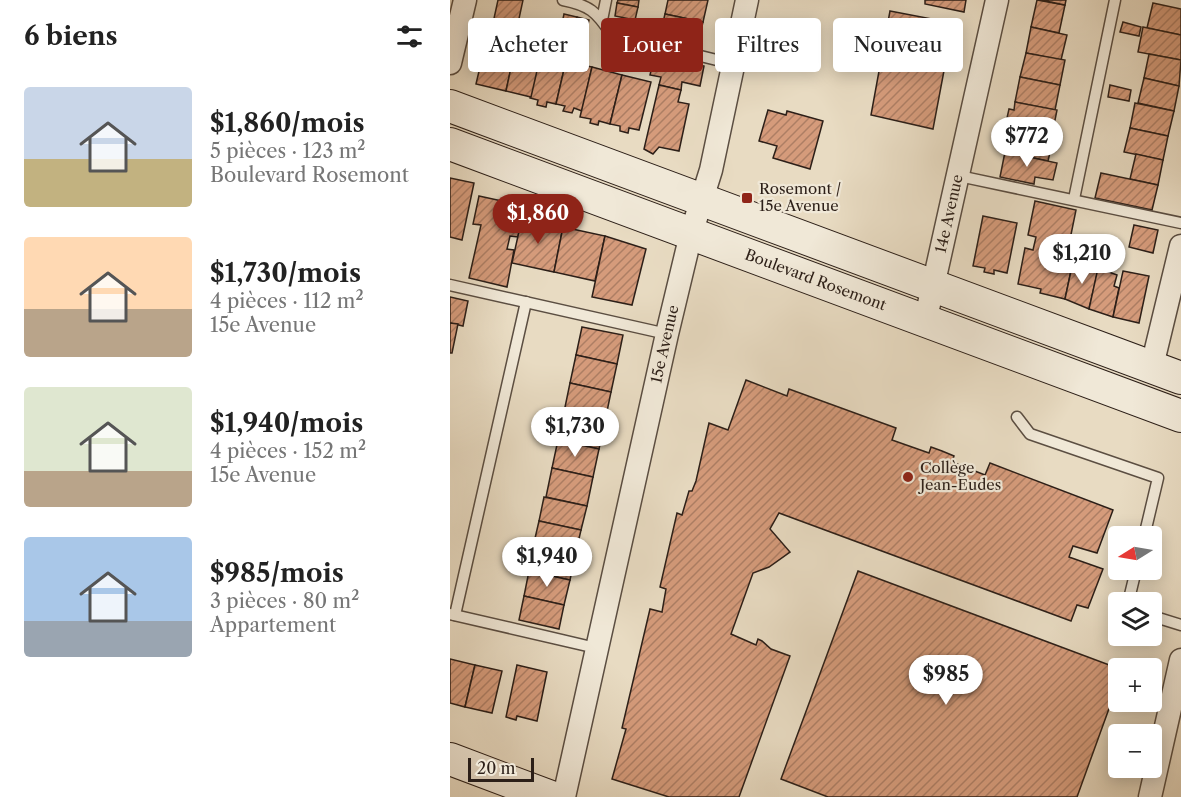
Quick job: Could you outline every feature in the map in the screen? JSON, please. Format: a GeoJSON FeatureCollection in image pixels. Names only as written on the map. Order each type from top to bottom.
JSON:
{"type":"FeatureCollection","features":[{"type":"Feature","properties":{"kind":"main road"},"geometry":{"type":"LineString","coordinates":[[450,106],[1181,378]]}},
{"type":"Feature","properties":{"kind":"main road","name":"Boulevard Rosemont"},"geometry":{"type":"LineString","coordinates":[[450,144],[1181,416]]}},
{"type":"Feature","properties":{"kind":"main road"},"geometry":{"type":"LineString","coordinates":[[450,759],[551,797]]}},
{"type":"Feature","properties":{"kind":"street"},"geometry":{"type":"LineString","coordinates":[[450,63],[465,0]]}},
{"type":"Feature","properties":{"kind":"street","name":"15e Avenue"},"geometry":{"type":"LineString","coordinates":[[743,18],[747,0]]}},
{"type":"Feature","properties":{"kind":"street","name":"14e Avenue"},"geometry":{"type":"LineString","coordinates":[[925,322],[997,0]]}},
{"type":"Feature","properties":{"kind":"street","name":"15e Avenue"},"geometry":{"type":"LineString","coordinates":[[564,797],[667,334],[691,234],[711,170],[731,72]]}},
{"type":"Feature","properties":{"kind":"street"},"geometry":{"type":"LineString","coordinates":[[1152,366],[1180,253]]}},
{"type":"Feature","properties":{"kind":"street"},"geometry":{"type":"LineString","coordinates":[[1150,797],[1181,660]]}},
{"type":"Feature","properties":{"kind":"lane"},"geometry":{"type":"LineString","coordinates":[[563,0],[585,5],[601,19]]}},
{"type":"Feature","properties":{"kind":"lane"},"geometry":{"type":"LineString","coordinates":[[602,18],[606,0]]}},
{"type":"Feature","properties":{"kind":"lane"},"geometry":{"type":"LineString","coordinates":[[1074,199],[1115,0]]}},
{"type":"Feature","properties":{"kind":"lane"},"geometry":{"type":"LineString","coordinates":[[959,176],[1181,223]]}},
{"type":"Feature","properties":{"kind":"lane"},"geometry":{"type":"LineString","coordinates":[[450,285],[667,334]]}},
{"type":"Feature","properties":{"kind":"lane"},"geometry":{"type":"LineString","coordinates":[[526,302],[453,615],[596,648]]}},
{"type":"Feature","properties":{"kind":"lane"},"geometry":{"type":"LineString","coordinates":[[1017,417],[1030,435],[1158,478],[1147,526]]}},
{"type":"Feature","properties":{"kind":"lane"},"geometry":{"type":"LineString","coordinates":[[1162,619],[1181,625]]}},
{"type":"Feature","properties":{"kind":"building"},"geometry":{"type":"Polygon","coordinates":[[[498,0],[523,0],[519,18],[494,18],[498,0]]]}},
{"type":"Feature","properties":{"kind":"building"},"geometry":{"type":"Polygon","coordinates":[[[618,0],[639,0],[638,7],[617,3],[618,0]]]}},
{"type":"Feature","properties":{"kind":"building"},"geometry":{"type":"Polygon","coordinates":[[[668,0],[708,0],[703,22],[703,18],[684,18],[665,14],[668,0]]]}},
{"type":"Feature","properties":{"kind":"building"},"geometry":{"type":"Polygon","coordinates":[[[925,0],[966,0],[964,12],[925,4],[925,0]]]}},
{"type":"Feature","properties":{"kind":"building"},"geometry":{"type":"Polygon","coordinates":[[[1037,0],[1065,5],[1059,33],[1031,27],[1037,0]]]}},
{"type":"Feature","properties":{"kind":"building"},"geometry":{"type":"Polygon","coordinates":[[[1041,0],[1066,0],[1065,5],[1041,0]]]}},
{"type":"Feature","properties":{"kind":"building"},"geometry":{"type":"Polygon","coordinates":[[[617,3],[638,7],[635,18],[615,16],[617,3]]]}},
{"type":"Feature","properties":{"kind":"building"},"geometry":{"type":"Polygon","coordinates":[[[1153,3],[1181,9],[1181,35],[1147,28],[1153,3]]]}},
{"type":"Feature","properties":{"kind":"building"},"geometry":{"type":"Polygon","coordinates":[[[890,11],[927,18],[889,18],[890,11]]]}},
{"type":"Feature","properties":{"kind":"building"},"geometry":{"type":"Polygon","coordinates":[[[564,14],[577,17],[577,18],[563,18],[564,14]]]}},
{"type":"Feature","properties":{"kind":"building"},"geometry":{"type":"Polygon","coordinates":[[[665,14],[684,18],[664,18],[665,14]]]}},
{"type":"Feature","properties":{"kind":"building"},"geometry":{"type":"Polygon","coordinates":[[[1123,22],[1141,27],[1139,36],[1120,32],[1123,22]]]}},
{"type":"Feature","properties":{"kind":"building"},"geometry":{"type":"Polygon","coordinates":[[[1031,27],[1067,35],[1061,60],[1026,53],[1031,27]]]}},
{"type":"Feature","properties":{"kind":"building"},"geometry":{"type":"Polygon","coordinates":[[[1143,27],[1181,35],[1181,60],[1138,52],[1143,27]]]}},
{"type":"Feature","properties":{"kind":"building"},"geometry":{"type":"Polygon","coordinates":[[[1026,53],[1065,60],[1060,85],[1020,77],[1026,53]]]}},
{"type":"Feature","properties":{"kind":"building"},"geometry":{"type":"Polygon","coordinates":[[[1149,54],[1181,60],[1179,86],[1144,78],[1149,54]]]}},
{"type":"Feature","properties":{"kind":"building"},"geometry":{"type":"Polygon","coordinates":[[[589,66],[592,67],[582,111],[574,108],[572,113],[563,111],[565,106],[556,104],[563,72],[589,72],[589,66]]]}},
{"type":"Feature","properties":{"kind":"building"},"geometry":{"type":"Polygon","coordinates":[[[592,67],[601,69],[601,72],[622,75],[610,124],[599,121],[598,125],[590,123],[591,119],[580,117],[592,67]]]}},
{"type":"Feature","properties":{"kind":"building"},"geometry":{"type":"Polygon","coordinates":[[[479,72],[510,72],[506,91],[476,84],[479,72]]]}},
{"type":"Feature","properties":{"kind":"building"},"geometry":{"type":"Polygon","coordinates":[[[510,72],[537,72],[531,97],[506,91],[510,72]]]}},
{"type":"Feature","properties":{"kind":"building"},"geometry":{"type":"Polygon","coordinates":[[[536,72],[563,72],[556,104],[547,102],[546,107],[537,105],[538,100],[530,98],[536,72]]]}},
{"type":"Feature","properties":{"kind":"building"},"geometry":{"type":"Polygon","coordinates":[[[651,72],[703,72],[700,86],[682,82],[681,90],[659,85],[661,77],[650,75],[651,72]]]}},
{"type":"Feature","properties":{"kind":"building"},"geometry":{"type":"Polygon","coordinates":[[[879,72],[944,72],[933,129],[871,115],[879,72]]]}},
{"type":"Feature","properties":{"kind":"building"},"geometry":{"type":"Polygon","coordinates":[[[622,75],[651,82],[639,130],[629,128],[628,133],[620,131],[620,126],[610,124],[622,75]]]}},
{"type":"Feature","properties":{"kind":"building"},"geometry":{"type":"Polygon","coordinates":[[[1020,77],[1060,85],[1055,110],[1015,102],[1020,77]]]}},
{"type":"Feature","properties":{"kind":"building"},"geometry":{"type":"Polygon","coordinates":[[[1144,78],[1179,86],[1174,111],[1138,103],[1144,78]]]}},
{"type":"Feature","properties":{"kind":"building"},"geometry":{"type":"Polygon","coordinates":[[[659,85],[681,90],[678,102],[689,104],[679,151],[659,147],[653,154],[644,149],[659,85]]]}},
{"type":"Feature","properties":{"kind":"building"},"geometry":{"type":"Polygon","coordinates":[[[1110,85],[1131,90],[1129,101],[1108,97],[1110,85]]]}},
{"type":"Feature","properties":{"kind":"building"},"geometry":{"type":"Polygon","coordinates":[[[1015,102],[1057,110],[1052,135],[1010,126],[1012,118],[1007,118],[1009,109],[1014,110],[1015,102]]]}},
{"type":"Feature","properties":{"kind":"building"},"geometry":{"type":"Polygon","coordinates":[[[1135,103],[1174,111],[1168,136],[1130,128],[1135,103]]]}},
{"type":"Feature","properties":{"kind":"building"},"geometry":{"type":"Polygon","coordinates":[[[768,110],[786,115],[787,111],[823,121],[810,169],[773,158],[777,146],[759,141],[768,110]]]}},
{"type":"Feature","properties":{"kind":"building"},"geometry":{"type":"Polygon","coordinates":[[[1010,126],[1054,135],[1048,161],[1005,152],[1010,126]]]}},
{"type":"Feature","properties":{"kind":"building"},"geometry":{"type":"Polygon","coordinates":[[[1130,128],[1168,136],[1163,160],[1124,152],[1130,128]]]}},
{"type":"Feature","properties":{"kind":"building"},"geometry":{"type":"Polygon","coordinates":[[[1005,152],[1057,163],[1053,180],[1035,177],[1034,184],[1000,177],[1005,152]]]}},
{"type":"Feature","properties":{"kind":"building"},"geometry":{"type":"Polygon","coordinates":[[[1136,154],[1163,160],[1158,185],[1130,179],[1136,154]]]}},
{"type":"Feature","properties":{"kind":"building"},"geometry":{"type":"Polygon","coordinates":[[[1101,173],[1158,185],[1152,210],[1095,198],[1101,173]]]}},
{"type":"Feature","properties":{"kind":"building"},"geometry":{"type":"Polygon","coordinates":[[[450,178],[474,183],[462,240],[450,237],[450,178]]]}},
{"type":"Feature","properties":{"kind":"building"},"geometry":{"type":"Polygon","coordinates":[[[479,196],[525,206],[518,237],[510,236],[507,249],[514,250],[507,287],[469,278],[481,225],[473,224],[479,196]]]}},
{"type":"Feature","properties":{"kind":"building"},"geometry":{"type":"Polygon","coordinates":[[[1035,201],[1076,210],[1065,264],[1072,266],[1065,299],[1040,293],[1041,289],[1018,284],[1025,248],[1033,250],[1036,237],[1028,235],[1035,201]]]}},
{"type":"Feature","properties":{"kind":"building"},"geometry":{"type":"Polygon","coordinates":[[[983,216],[1017,223],[1007,273],[994,270],[994,274],[984,272],[985,268],[973,266],[983,216]]]}},
{"type":"Feature","properties":{"kind":"building"},"geometry":{"type":"Polygon","coordinates":[[[522,218],[563,227],[554,272],[512,263],[522,218]]]}},
{"type":"Feature","properties":{"kind":"building"},"geometry":{"type":"Polygon","coordinates":[[[1134,225],[1158,230],[1153,253],[1129,247],[1134,225]]]}},
{"type":"Feature","properties":{"kind":"building"},"geometry":{"type":"Polygon","coordinates":[[[563,227],[605,236],[595,281],[554,272],[563,227]]]}},
{"type":"Feature","properties":{"kind":"building"},"geometry":{"type":"Polygon","coordinates":[[[605,236],[646,249],[632,305],[592,297],[605,236]]]}},
{"type":"Feature","properties":{"kind":"building"},"geometry":{"type":"Polygon","coordinates":[[[1081,263],[1099,266],[1089,309],[1065,299],[1071,271],[1078,273],[1081,263]]]}},
{"type":"Feature","properties":{"kind":"building"},"geometry":{"type":"Polygon","coordinates":[[[1098,268],[1117,275],[1114,286],[1119,288],[1113,317],[1089,309],[1098,268]]]}},
{"type":"Feature","properties":{"kind":"building"},"geometry":{"type":"Polygon","coordinates":[[[1123,271],[1149,276],[1139,323],[1113,317],[1123,271]]]}},
{"type":"Feature","properties":{"kind":"building"},"geometry":{"type":"Polygon","coordinates":[[[450,297],[468,301],[463,326],[450,323],[450,297]]]}},
{"type":"Feature","properties":{"kind":"building"},"geometry":{"type":"Polygon","coordinates":[[[450,323],[458,324],[452,353],[450,353],[450,323]]]}},
{"type":"Feature","properties":{"kind":"building"},"geometry":{"type":"Polygon","coordinates":[[[582,327],[623,335],[617,364],[576,355],[582,327]]]}},
{"type":"Feature","properties":{"kind":"building"},"geometry":{"type":"Polygon","coordinates":[[[576,355],[617,364],[611,392],[570,383],[576,355]]]}},
{"type":"Feature","properties":{"kind":"building"},"geometry":{"type":"Polygon","coordinates":[[[746,380],[787,396],[789,389],[896,428],[892,440],[929,453],[931,447],[942,451],[954,456],[952,462],[985,475],[990,463],[1113,510],[1097,553],[1073,546],[1069,557],[1103,569],[1088,608],[1077,605],[1071,621],[779,513],[770,529],[790,552],[769,567],[753,573],[731,634],[756,645],[758,639],[771,649],[790,656],[739,797],[669,797],[612,779],[626,729],[622,728],[650,609],[662,612],[666,589],[660,587],[677,513],[682,515],[689,491],[692,491],[696,481],[709,423],[728,430],[746,380]]]}},
{"type":"Feature","properties":{"kind":"building"},"geometry":{"type":"Polygon","coordinates":[[[570,383],[611,392],[605,421],[564,412],[570,383]]]}},
{"type":"Feature","properties":{"kind":"building"},"geometry":{"type":"Polygon","coordinates":[[[564,412],[605,421],[599,449],[558,440],[564,412]]]}},
{"type":"Feature","properties":{"kind":"building"},"geometry":{"type":"Polygon","coordinates":[[[558,440],[599,449],[593,477],[552,468],[558,440]]]}},
{"type":"Feature","properties":{"kind":"building"},"geometry":{"type":"Polygon","coordinates":[[[552,468],[593,477],[587,506],[546,497],[552,468]]]}},
{"type":"Feature","properties":{"kind":"building"},"geometry":{"type":"Polygon","coordinates":[[[544,497],[587,506],[581,530],[539,521],[544,497]]]}},
{"type":"Feature","properties":{"kind":"building"},"geometry":{"type":"Polygon","coordinates":[[[539,521],[581,530],[575,556],[533,547],[539,521]]]}},
{"type":"Feature","properties":{"kind":"building"},"geometry":{"type":"Polygon","coordinates":[[[533,547],[575,556],[570,580],[529,571],[533,547]]]}},
{"type":"Feature","properties":{"kind":"building"},"geometry":{"type":"Polygon","coordinates":[[[529,571],[570,580],[564,605],[524,596],[529,571]]]}},
{"type":"Feature","properties":{"kind":"building"},"geometry":{"type":"Polygon","coordinates":[[[858,571],[1108,665],[1108,711],[1077,797],[828,797],[781,779],[858,571]]]}},
{"type":"Feature","properties":{"kind":"building"},"geometry":{"type":"Polygon","coordinates":[[[524,596],[564,605],[559,629],[519,620],[524,596]]]}},
{"type":"Feature","properties":{"kind":"building"},"geometry":{"type":"Polygon","coordinates":[[[450,659],[475,665],[465,707],[450,703],[450,659]]]}},
{"type":"Feature","properties":{"kind":"building"},"geometry":{"type":"Polygon","coordinates":[[[475,665],[502,671],[492,713],[465,707],[475,665]]]}},
{"type":"Feature","properties":{"kind":"building"},"geometry":{"type":"Polygon","coordinates":[[[517,665],[547,672],[537,721],[517,716],[516,720],[506,717],[517,665]]]}},
{"type":"Feature","properties":{"kind":"place","name":"Rosemont / 15e Avenue"},"geometry":{"type":"Point","coordinates":[747,198]}},
{"type":"Feature","properties":{"kind":"place","name":"Collège Jean-Eudes"},"geometry":{"type":"Point","coordinates":[908,477]}}]}
